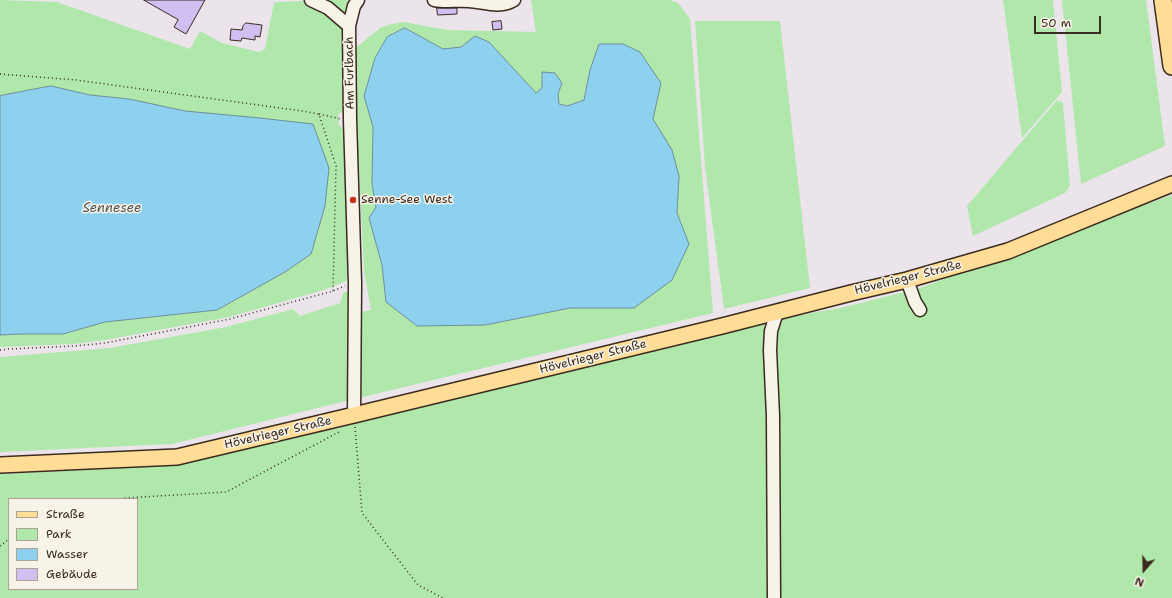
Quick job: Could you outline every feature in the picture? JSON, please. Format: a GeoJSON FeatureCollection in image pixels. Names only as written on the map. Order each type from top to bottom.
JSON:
{"type":"FeatureCollection","features":[{"type":"Feature","properties":{"kind":"highway"},"geometry":{"type":"LineString","coordinates":[[1163,0],[1172,66]]}},
{"type":"Feature","properties":{"kind":"main road","name":"Hövelrieger Straße"},"geometry":{"type":"LineString","coordinates":[[0,465],[177,457],[354,415],[907,280],[1008,251],[1171,184]]}},
{"type":"Feature","properties":{"kind":"street"},"geometry":{"type":"LineString","coordinates":[[311,0],[328,8],[349,26]]}},
{"type":"Feature","properties":{"kind":"street","name":"Am Furlbach"},"geometry":{"type":"LineString","coordinates":[[354,415],[355,283],[349,26],[354,6],[358,0]]}},
{"type":"Feature","properties":{"kind":"street"},"geometry":{"type":"LineString","coordinates":[[434,0],[470,1],[493,5],[514,0]]}},
{"type":"Feature","properties":{"kind":"street"},"geometry":{"type":"LineString","coordinates":[[907,280],[915,302],[920,310]]}},
{"type":"Feature","properties":{"kind":"street"},"geometry":{"type":"LineString","coordinates":[[774,598],[773,416],[770,350],[771,331],[777,312]]}},
{"type":"Feature","properties":{"kind":"path"},"geometry":{"type":"LineString","coordinates":[[0,74],[76,80],[302,111],[334,118],[350,119]]}},
{"type":"Feature","properties":{"kind":"path"},"geometry":{"type":"LineString","coordinates":[[319,114],[336,166],[332,291]]}},
{"type":"Feature","properties":{"kind":"path"},"geometry":{"type":"LineString","coordinates":[[0,350],[105,343],[230,319],[332,291],[355,283]]}},
{"type":"Feature","properties":{"kind":"path"},"geometry":{"type":"LineString","coordinates":[[354,415],[362,513],[418,585],[443,598]]}},
{"type":"Feature","properties":{"kind":"path"},"geometry":{"type":"LineString","coordinates":[[125,498],[226,492],[341,431]]}},
{"type":"Feature","properties":{"kind":"path"},"geometry":{"type":"LineString","coordinates":[[0,546],[8,540]]}},
{"type":"Feature","properties":{"kind":"green space"},"geometry":{"type":"Polygon","coordinates":[[[0,0],[57,2],[190,49],[200,31],[222,43],[259,52],[265,49],[274,2],[305,1],[322,7],[346,32],[346,110],[338,114],[339,125],[344,129],[348,276],[346,281],[324,290],[229,317],[105,340],[74,344],[0,347],[0,335],[63,334],[105,322],[217,310],[285,272],[311,254],[185,111],[129,99],[90,95],[51,86],[0,96],[0,0]]]}},
{"type":"Feature","properties":{"kind":"green space"},"geometry":{"type":"Polygon","coordinates":[[[315,0],[357,0],[347,19],[315,0]]]}},
{"type":"Feature","properties":{"kind":"green space"},"geometry":{"type":"Polygon","coordinates":[[[531,0],[670,0],[678,3],[690,19],[713,313],[172,444],[0,452],[0,357],[110,348],[226,327],[293,309],[300,316],[340,303],[343,293],[352,289],[351,314],[371,310],[364,271],[353,50],[380,28],[403,22],[448,30],[536,32],[531,0]],[[405,28],[387,37],[375,58],[364,96],[373,127],[372,184],[376,207],[370,218],[382,265],[386,302],[485,325],[570,308],[634,308],[689,244],[677,213],[679,176],[672,150],[653,119],[661,83],[590,70],[584,100],[567,106],[559,104],[558,94],[562,83],[542,88],[536,93],[489,42],[475,37],[461,47],[443,50],[405,28]]]}},
{"type":"Feature","properties":{"kind":"green space"},"geometry":{"type":"Polygon","coordinates":[[[1003,0],[1053,0],[1062,92],[1022,138],[1003,0]]]}},
{"type":"Feature","properties":{"kind":"green space"},"geometry":{"type":"Polygon","coordinates":[[[1062,0],[1146,0],[1165,146],[1081,184],[1062,0]]]}},
{"type":"Feature","properties":{"kind":"green space"},"geometry":{"type":"Polygon","coordinates":[[[695,21],[780,21],[810,288],[724,309],[705,167],[695,21]]]}},
{"type":"Feature","properties":{"kind":"green space"},"geometry":{"type":"Polygon","coordinates":[[[1057,100],[1063,103],[1070,186],[1065,193],[973,236],[967,206],[1057,100]]]}},
{"type":"Feature","properties":{"kind":"green space"},"geometry":{"type":"Polygon","coordinates":[[[1172,195],[1172,598],[0,598],[0,474],[108,469],[177,462],[768,321],[845,307],[920,288],[1172,195]]]}},
{"type":"Feature","properties":{"kind":"water"},"geometry":{"type":"Polygon","coordinates":[[[405,28],[443,49],[461,47],[475,36],[489,42],[536,93],[542,88],[542,72],[555,73],[562,83],[558,94],[559,104],[567,106],[584,100],[590,70],[599,44],[623,44],[640,52],[661,83],[653,119],[672,150],[679,176],[677,213],[689,244],[672,280],[634,308],[570,308],[485,325],[417,326],[386,302],[382,265],[369,218],[376,207],[372,184],[373,127],[364,96],[375,58],[387,37],[405,28]]]}},
{"type":"Feature","properties":{"kind":"water","name":"Sennesee"},"geometry":{"type":"Polygon","coordinates":[[[51,86],[90,95],[129,99],[185,111],[313,124],[329,168],[325,206],[311,254],[285,272],[217,310],[105,322],[63,334],[0,335],[0,96],[51,86]]]}},
{"type":"Feature","properties":{"kind":"building"},"geometry":{"type":"Polygon","coordinates":[[[144,0],[205,0],[186,34],[174,27],[178,20],[144,0]]]}},
{"type":"Feature","properties":{"kind":"building"},"geometry":{"type":"Polygon","coordinates":[[[437,8],[457,8],[457,14],[438,15],[437,8]]]}},
{"type":"Feature","properties":{"kind":"building"},"geometry":{"type":"Polygon","coordinates":[[[501,21],[502,29],[493,30],[492,22],[501,21]]]}},
{"type":"Feature","properties":{"kind":"building"},"geometry":{"type":"Polygon","coordinates":[[[246,23],[262,25],[260,37],[255,36],[255,40],[242,38],[241,41],[230,40],[231,29],[242,30],[246,23]]]}},
{"type":"Feature","properties":{"kind":"place","name":"Senne-See West"},"geometry":{"type":"Point","coordinates":[353,200]}}]}
